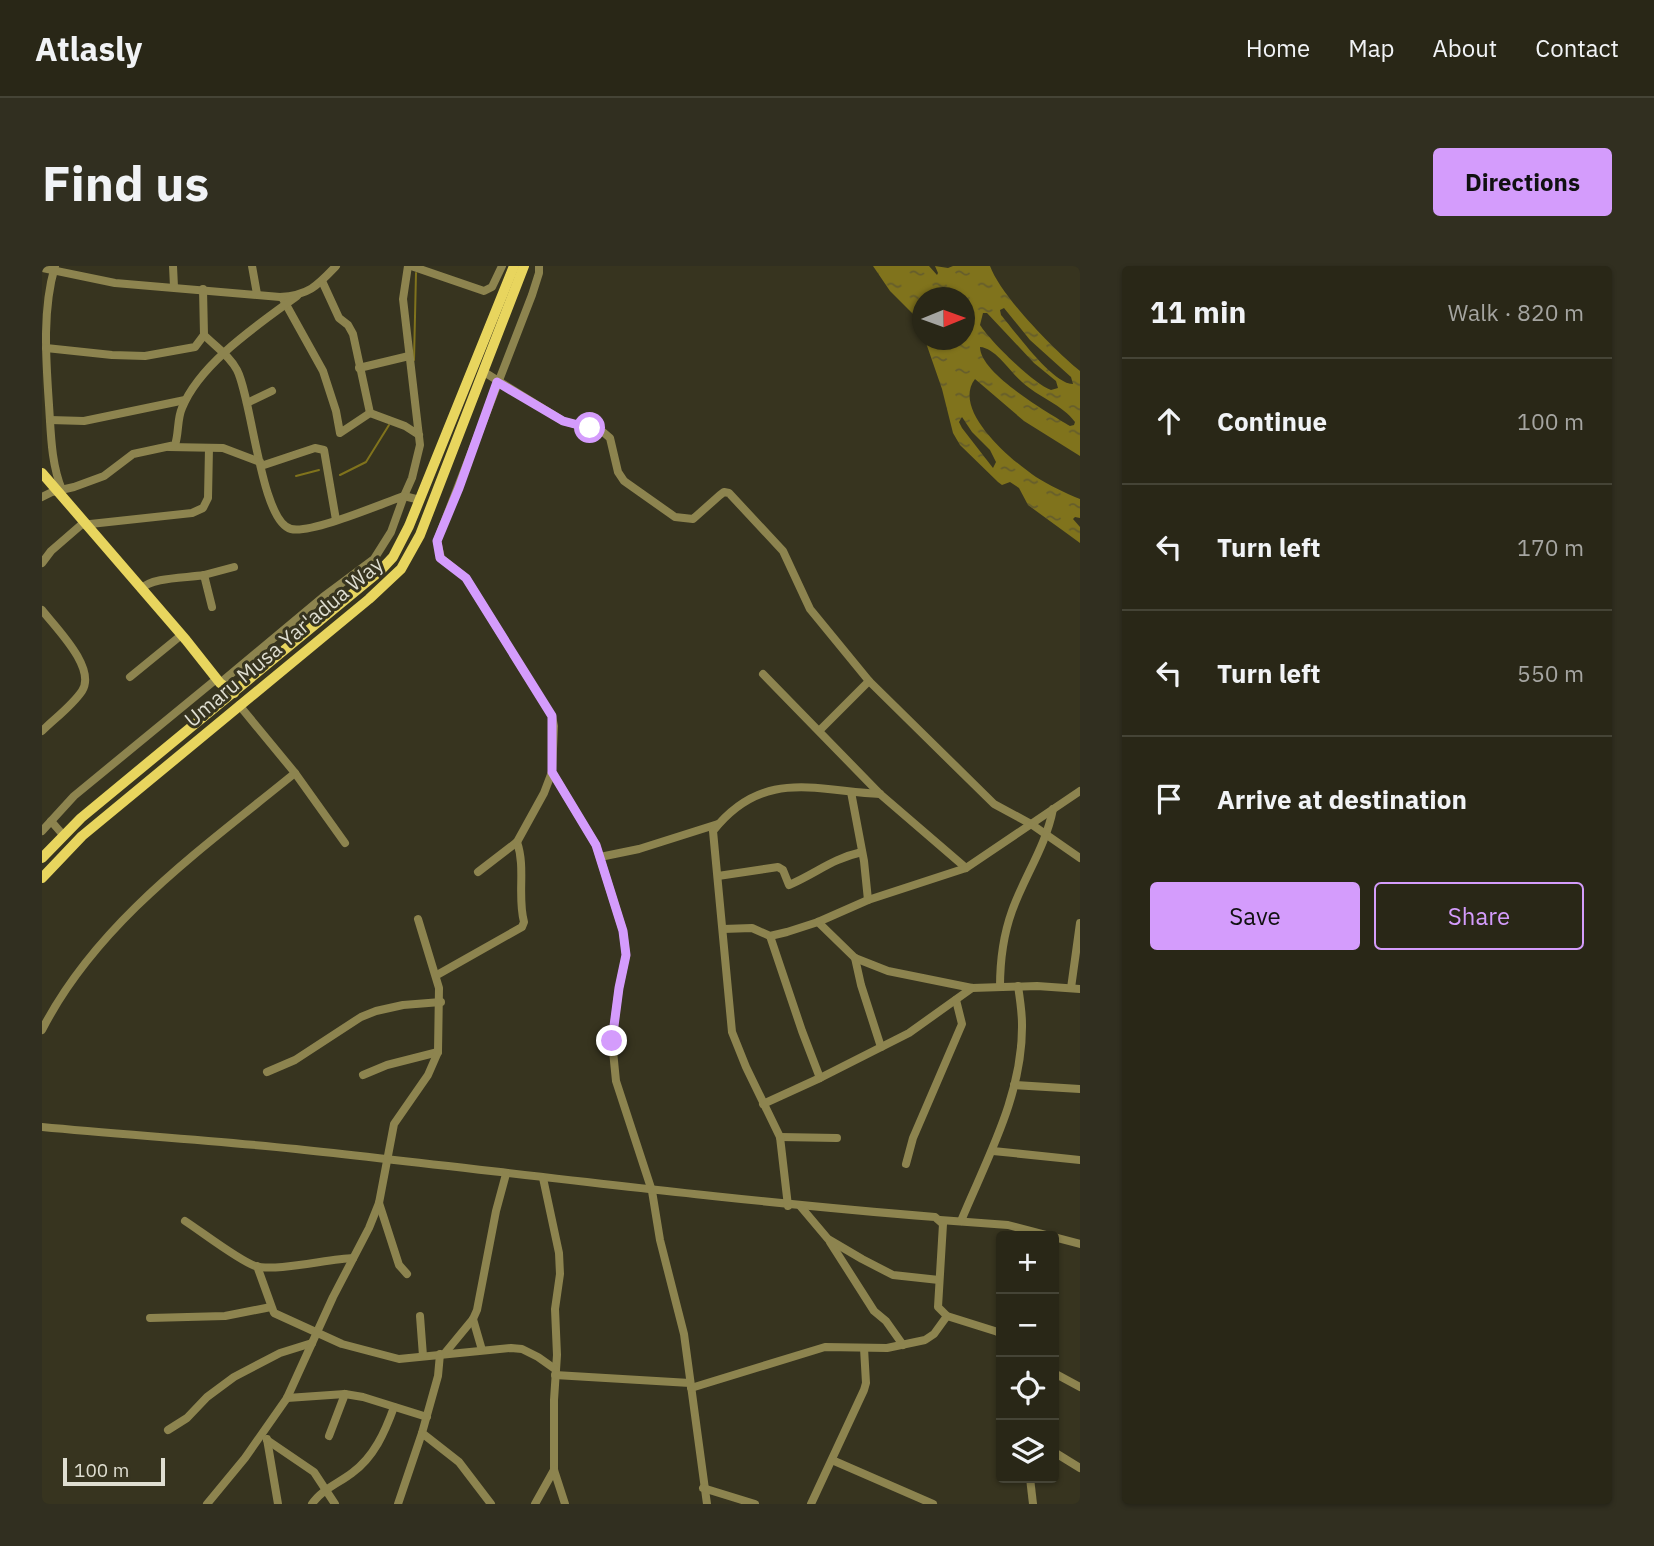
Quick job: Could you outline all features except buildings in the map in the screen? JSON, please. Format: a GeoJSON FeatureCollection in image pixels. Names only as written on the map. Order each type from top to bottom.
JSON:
{"type":"FeatureCollection","features":[{"type":"Feature","properties":{"kind":"main road","name":"Umaru Musa Yar'adua Way"},"geometry":{"type":"LineString","coordinates":[[42,858],[81,818],[380,571],[393,557],[420,500],[514,266]]}},
{"type":"Feature","properties":{"kind":"main road","name":"Umaru Musa Yar'adua Way"},"geometry":{"type":"LineString","coordinates":[[42,878],[82,836],[369,599],[401,569],[420,536],[524,266]]}},
{"type":"Feature","properties":{"kind":"main road"},"geometry":{"type":"LineString","coordinates":[[42,473],[53,492]]}},
{"type":"Feature","properties":{"kind":"main road"},"geometry":{"type":"LineString","coordinates":[[42,480],[186,640],[217,682]]}},
{"type":"Feature","properties":{"kind":"main road"},"geometry":{"type":"LineString","coordinates":[[84,525],[229,696]]}},
{"type":"Feature","properties":{"kind":"street"},"geometry":{"type":"LineString","coordinates":[[173,266],[174,287]]}},
{"type":"Feature","properties":{"kind":"street"},"geometry":{"type":"LineString","coordinates":[[253,266],[257,294]]}},
{"type":"Feature","properties":{"kind":"street"},"geometry":{"type":"LineString","coordinates":[[42,831],[74,796],[374,559],[391,532],[418,457],[419,435],[404,299],[410,266],[484,291],[492,287],[502,266]]}},
{"type":"Feature","properties":{"kind":"street"},"geometry":{"type":"LineString","coordinates":[[478,872],[517,842],[544,793],[552,772],[551,713],[466,578],[440,558],[437,541],[532,295],[540,273],[539,266]]}},
{"type":"Feature","properties":{"kind":"street"},"geometry":{"type":"LineString","coordinates":[[54,269],[45,321],[54,466],[53,492],[104,476],[133,454],[175,445],[180,411],[197,383],[224,353],[284,300],[309,291],[334,267]]}},
{"type":"Feature","properties":{"kind":"street"},"geometry":{"type":"LineString","coordinates":[[42,268],[115,283],[257,294],[284,300],[323,371],[341,433],[370,412]]}},
{"type":"Feature","properties":{"kind":"street"},"geometry":{"type":"LineString","coordinates":[[322,281],[339,318],[348,325],[352,334],[370,412]]}},
{"type":"Feature","properties":{"kind":"street"},"geometry":{"type":"LineString","coordinates":[[46,348],[145,356],[195,347],[204,335],[203,289]]}},
{"type":"Feature","properties":{"kind":"street"},"geometry":{"type":"LineString","coordinates":[[204,335],[224,353],[238,371],[270,502],[281,523],[295,530],[336,520],[404,496],[420,500]]}},
{"type":"Feature","properties":{"kind":"street"},"geometry":{"type":"LineString","coordinates":[[359,368],[409,356]]}},
{"type":"Feature","properties":{"kind":"street"},"geometry":{"type":"LineString","coordinates":[[484,372],[563,421],[603,432],[610,438],[618,472],[624,481],[676,517],[693,519],[724,492],[729,493],[783,551],[810,609],[869,681],[994,804],[1031,824],[1080,858]]}},
{"type":"Feature","properties":{"kind":"street"},"geometry":{"type":"LineString","coordinates":[[247,403],[272,391]]}},
{"type":"Feature","properties":{"kind":"street"},"geometry":{"type":"LineString","coordinates":[[50,420],[83,421],[185,400]]}},
{"type":"Feature","properties":{"kind":"street"},"geometry":{"type":"LineString","coordinates":[[370,412],[405,426],[419,435]]}},
{"type":"Feature","properties":{"kind":"street"},"geometry":{"type":"LineString","coordinates":[[169,447],[231,450],[260,464],[320,447],[324,450],[336,520]]}},
{"type":"Feature","properties":{"kind":"street"},"geometry":{"type":"LineString","coordinates":[[42,563],[51,551],[84,525],[192,513],[203,508],[208,498],[209,448]]}},
{"type":"Feature","properties":{"kind":"street"},"geometry":{"type":"LineString","coordinates":[[141,589],[153,581],[204,575],[233,567]]}},
{"type":"Feature","properties":{"kind":"street"},"geometry":{"type":"LineString","coordinates":[[204,575],[212,607]]}},
{"type":"Feature","properties":{"kind":"street"},"geometry":{"type":"LineString","coordinates":[[42,610],[79,658],[85,679],[83,690],[42,731]]}},
{"type":"Feature","properties":{"kind":"street"},"geometry":{"type":"LineString","coordinates":[[130,677],[179,637]]}},
{"type":"Feature","properties":{"kind":"street"},"geometry":{"type":"LineString","coordinates":[[763,674],[880,794],[966,868]]}},
{"type":"Feature","properties":{"kind":"street"},"geometry":{"type":"LineString","coordinates":[[820,730],[869,681]]}},
{"type":"Feature","properties":{"kind":"street"},"geometry":{"type":"LineString","coordinates":[[239,705],[295,773],[345,843]]}},
{"type":"Feature","properties":{"kind":"street"},"geometry":{"type":"LineString","coordinates":[[552,772],[594,840],[623,931],[626,955],[612,1041],[616,1081],[652,1191],[660,1240],[684,1334],[707,1504]]}},
{"type":"Feature","properties":{"kind":"street"},"geometry":{"type":"LineString","coordinates":[[42,1030],[71,982],[124,919],[181,866],[295,773]]}},
{"type":"Feature","properties":{"kind":"street"},"geometry":{"type":"LineString","coordinates":[[788,1206],[780,1137],[732,1032],[713,831],[738,806],[773,788],[802,786],[880,794]]}},
{"type":"Feature","properties":{"kind":"street"},"geometry":{"type":"LineString","coordinates":[[723,929],[752,928],[770,936],[818,922],[868,900],[966,868],[1080,790]]}},
{"type":"Feature","properties":{"kind":"street"},"geometry":{"type":"LineString","coordinates":[[851,792],[868,900]]}},
{"type":"Feature","properties":{"kind":"street"},"geometry":{"type":"LineString","coordinates":[[1000,987],[1004,936],[1012,910],[1046,834],[1053,809]]}},
{"type":"Feature","properties":{"kind":"street"},"geometry":{"type":"LineString","coordinates":[[51,821],[64,836]]}},
{"type":"Feature","properties":{"kind":"street"},"geometry":{"type":"LineString","coordinates":[[600,857],[639,849],[718,824]]}},
{"type":"Feature","properties":{"kind":"street"},"geometry":{"type":"LineString","coordinates":[[437,975],[522,927],[522,855],[517,842]]}},
{"type":"Feature","properties":{"kind":"street"},"geometry":{"type":"LineString","coordinates":[[718,876],[778,867],[783,870],[789,885],[827,863],[862,852]]}},
{"type":"Feature","properties":{"kind":"street"},"geometry":{"type":"LineString","coordinates":[[207,1504],[287,1398],[379,1203],[394,1124],[429,1075],[438,1052],[441,1002],[437,975],[418,919]]}},
{"type":"Feature","properties":{"kind":"street"},"geometry":{"type":"LineString","coordinates":[[818,922],[855,958],[888,971],[972,988],[1018,986],[1076,989],[1080,923]]}},
{"type":"Feature","properties":{"kind":"street"},"geometry":{"type":"LineString","coordinates":[[770,936],[820,1078]]}},
{"type":"Feature","properties":{"kind":"street"},"geometry":{"type":"LineString","coordinates":[[855,958],[881,1047]]}},
{"type":"Feature","properties":{"kind":"street"},"geometry":{"type":"LineString","coordinates":[[961,1221],[993,1151],[1014,1085],[1022,1033],[1018,986]]}},
{"type":"Feature","properties":{"kind":"street"},"geometry":{"type":"LineString","coordinates":[[763,1104],[909,1033],[972,988]]}},
{"type":"Feature","properties":{"kind":"street"},"geometry":{"type":"LineString","coordinates":[[906,1164],[913,1138],[962,1024],[956,1000]]}},
{"type":"Feature","properties":{"kind":"street"},"geometry":{"type":"LineString","coordinates":[[267,1072],[295,1060],[361,1017],[376,1011],[441,1002]]}},
{"type":"Feature","properties":{"kind":"street"},"geometry":{"type":"LineString","coordinates":[[363,1075],[387,1065],[438,1052]]}},
{"type":"Feature","properties":{"kind":"street"},"geometry":{"type":"LineString","coordinates":[[1014,1085],[1080,1090]]}},
{"type":"Feature","properties":{"kind":"street"},"geometry":{"type":"LineString","coordinates":[[42,1127],[199,1138],[788,1206],[1008,1225],[1080,1244]]}},
{"type":"Feature","properties":{"kind":"street"},"geometry":{"type":"LineString","coordinates":[[780,1137],[837,1138]]}},
{"type":"Feature","properties":{"kind":"street"},"geometry":{"type":"LineString","coordinates":[[993,1151],[1080,1160]]}},
{"type":"Feature","properties":{"kind":"street"},"geometry":{"type":"LineString","coordinates":[[482,1350],[473,1319],[506,1174]]}},
{"type":"Feature","properties":{"kind":"street"},"geometry":{"type":"LineString","coordinates":[[543,1178],[559,1253],[560,1274],[555,1309],[554,1471],[565,1504]]}},
{"type":"Feature","properties":{"kind":"street"},"geometry":{"type":"LineString","coordinates":[[379,1203],[399,1265],[407,1274]]}},
{"type":"Feature","properties":{"kind":"street"},"geometry":{"type":"LineString","coordinates":[[801,1207],[828,1239],[874,1311],[886,1321],[903,1345]]}},
{"type":"Feature","properties":{"kind":"street"},"geometry":{"type":"LineString","coordinates":[[940,1220],[943,1224],[938,1307],[947,1316],[996,1331]]}},
{"type":"Feature","properties":{"kind":"street"},"geometry":{"type":"LineString","coordinates":[[185,1221],[257,1266],[271,1268],[353,1258]]}},
{"type":"Feature","properties":{"kind":"street"},"geometry":{"type":"LineString","coordinates":[[828,1239],[893,1275],[939,1280]]}},
{"type":"Feature","properties":{"kind":"street"},"geometry":{"type":"LineString","coordinates":[[257,1266],[271,1307],[279,1317],[342,1344],[399,1359],[442,1353],[522,1349],[555,1372],[690,1386],[825,1347],[864,1348],[925,1340],[934,1334],[947,1316]]}},
{"type":"Feature","properties":{"kind":"street"},"geometry":{"type":"LineString","coordinates":[[150,1318],[225,1316],[271,1307]]}},
{"type":"Feature","properties":{"kind":"street"},"geometry":{"type":"LineString","coordinates":[[420,1317],[423,1356]]}},
{"type":"Feature","properties":{"kind":"street"},"geometry":{"type":"LineString","coordinates":[[398,1504],[427,1417],[442,1353],[473,1319]]}},
{"type":"Feature","properties":{"kind":"street"},"geometry":{"type":"LineString","coordinates":[[168,1430],[187,1419],[207,1397],[234,1377],[280,1353],[313,1343]]}},
{"type":"Feature","properties":{"kind":"street"},"geometry":{"type":"LineString","coordinates":[[811,1504],[864,1390],[864,1348]]}},
{"type":"Feature","properties":{"kind":"street"},"geometry":{"type":"LineString","coordinates":[[1059,1376],[1080,1387]]}},
{"type":"Feature","properties":{"kind":"street"},"geometry":{"type":"LineString","coordinates":[[287,1398],[345,1394],[427,1417]]}},
{"type":"Feature","properties":{"kind":"street"},"geometry":{"type":"LineString","coordinates":[[329,1436],[345,1394]]}},
{"type":"Feature","properties":{"kind":"street"},"geometry":{"type":"LineString","coordinates":[[312,1504],[369,1458],[385,1432],[394,1407]]}},
{"type":"Feature","properties":{"kind":"street"},"geometry":{"type":"LineString","coordinates":[[266,1429],[278,1504]]}},
{"type":"Feature","properties":{"kind":"street"},"geometry":{"type":"LineString","coordinates":[[422,1433],[459,1462],[492,1504]]}},
{"type":"Feature","properties":{"kind":"street"},"geometry":{"type":"LineString","coordinates":[[267,1440],[310,1469],[335,1504]]}},
{"type":"Feature","properties":{"kind":"street"},"geometry":{"type":"LineString","coordinates":[[1059,1455],[1080,1468]]}},
{"type":"Feature","properties":{"kind":"street"},"geometry":{"type":"LineString","coordinates":[[832,1460],[933,1504]]}},
{"type":"Feature","properties":{"kind":"street"},"geometry":{"type":"LineString","coordinates":[[535,1504],[554,1471]]}},
{"type":"Feature","properties":{"kind":"street"},"geometry":{"type":"LineString","coordinates":[[1031,1483],[1033,1504]]}},
{"type":"Feature","properties":{"kind":"street"},"geometry":{"type":"LineString","coordinates":[[703,1488],[755,1504]]}},
{"type":"Feature","properties":{"kind":"water"},"geometry":{"type":"Polygon","coordinates":[[[873,266],[929,266],[937,275],[935,266],[990,266],[1016,307],[1080,371],[1080,456],[1024,421],[975,379],[970,391],[971,405],[977,419],[1000,447],[1036,477],[1080,499],[1080,518],[1073,519],[1080,527],[1080,543],[1028,505],[1019,488],[1010,482],[1002,485],[998,482],[960,445],[953,433],[928,350],[975,350],[975,287],[912,287],[912,313],[890,291],[873,266]],[[1004,308],[1000,310],[1001,315],[1024,344],[1055,376],[1073,384],[1071,377],[1030,340],[1004,308]],[[983,313],[980,325],[1003,351],[1043,386],[1051,390],[1058,388],[1056,381],[1034,363],[987,313],[983,313]],[[980,347],[983,358],[991,369],[1017,392],[1070,426],[1074,425],[1075,422],[1070,416],[1017,378],[992,351],[980,347]],[[962,417],[959,422],[962,428],[993,468],[996,462],[990,450],[962,417]]]}},
{"type":"Feature","properties":{"kind":"waterway"},"geometry":{"type":"LineString","coordinates":[[414,360],[416,273]]}},
{"type":"Feature","properties":{"kind":"waterway"},"geometry":{"type":"LineString","coordinates":[[340,475],[366,462],[389,425]]}},
{"type":"Feature","properties":{"kind":"waterway"},"geometry":{"type":"LineString","coordinates":[[296,476],[319,470]]}},
{"type":"Feature","properties":{"kind":"route"},"geometry":{"type":"LineString","coordinates":[[590,428],[563,421],[497,382],[437,541],[440,558],[466,578],[552,716],[552,772],[594,840],[623,931],[625,966],[619,988],[612,1041]]}}]}
